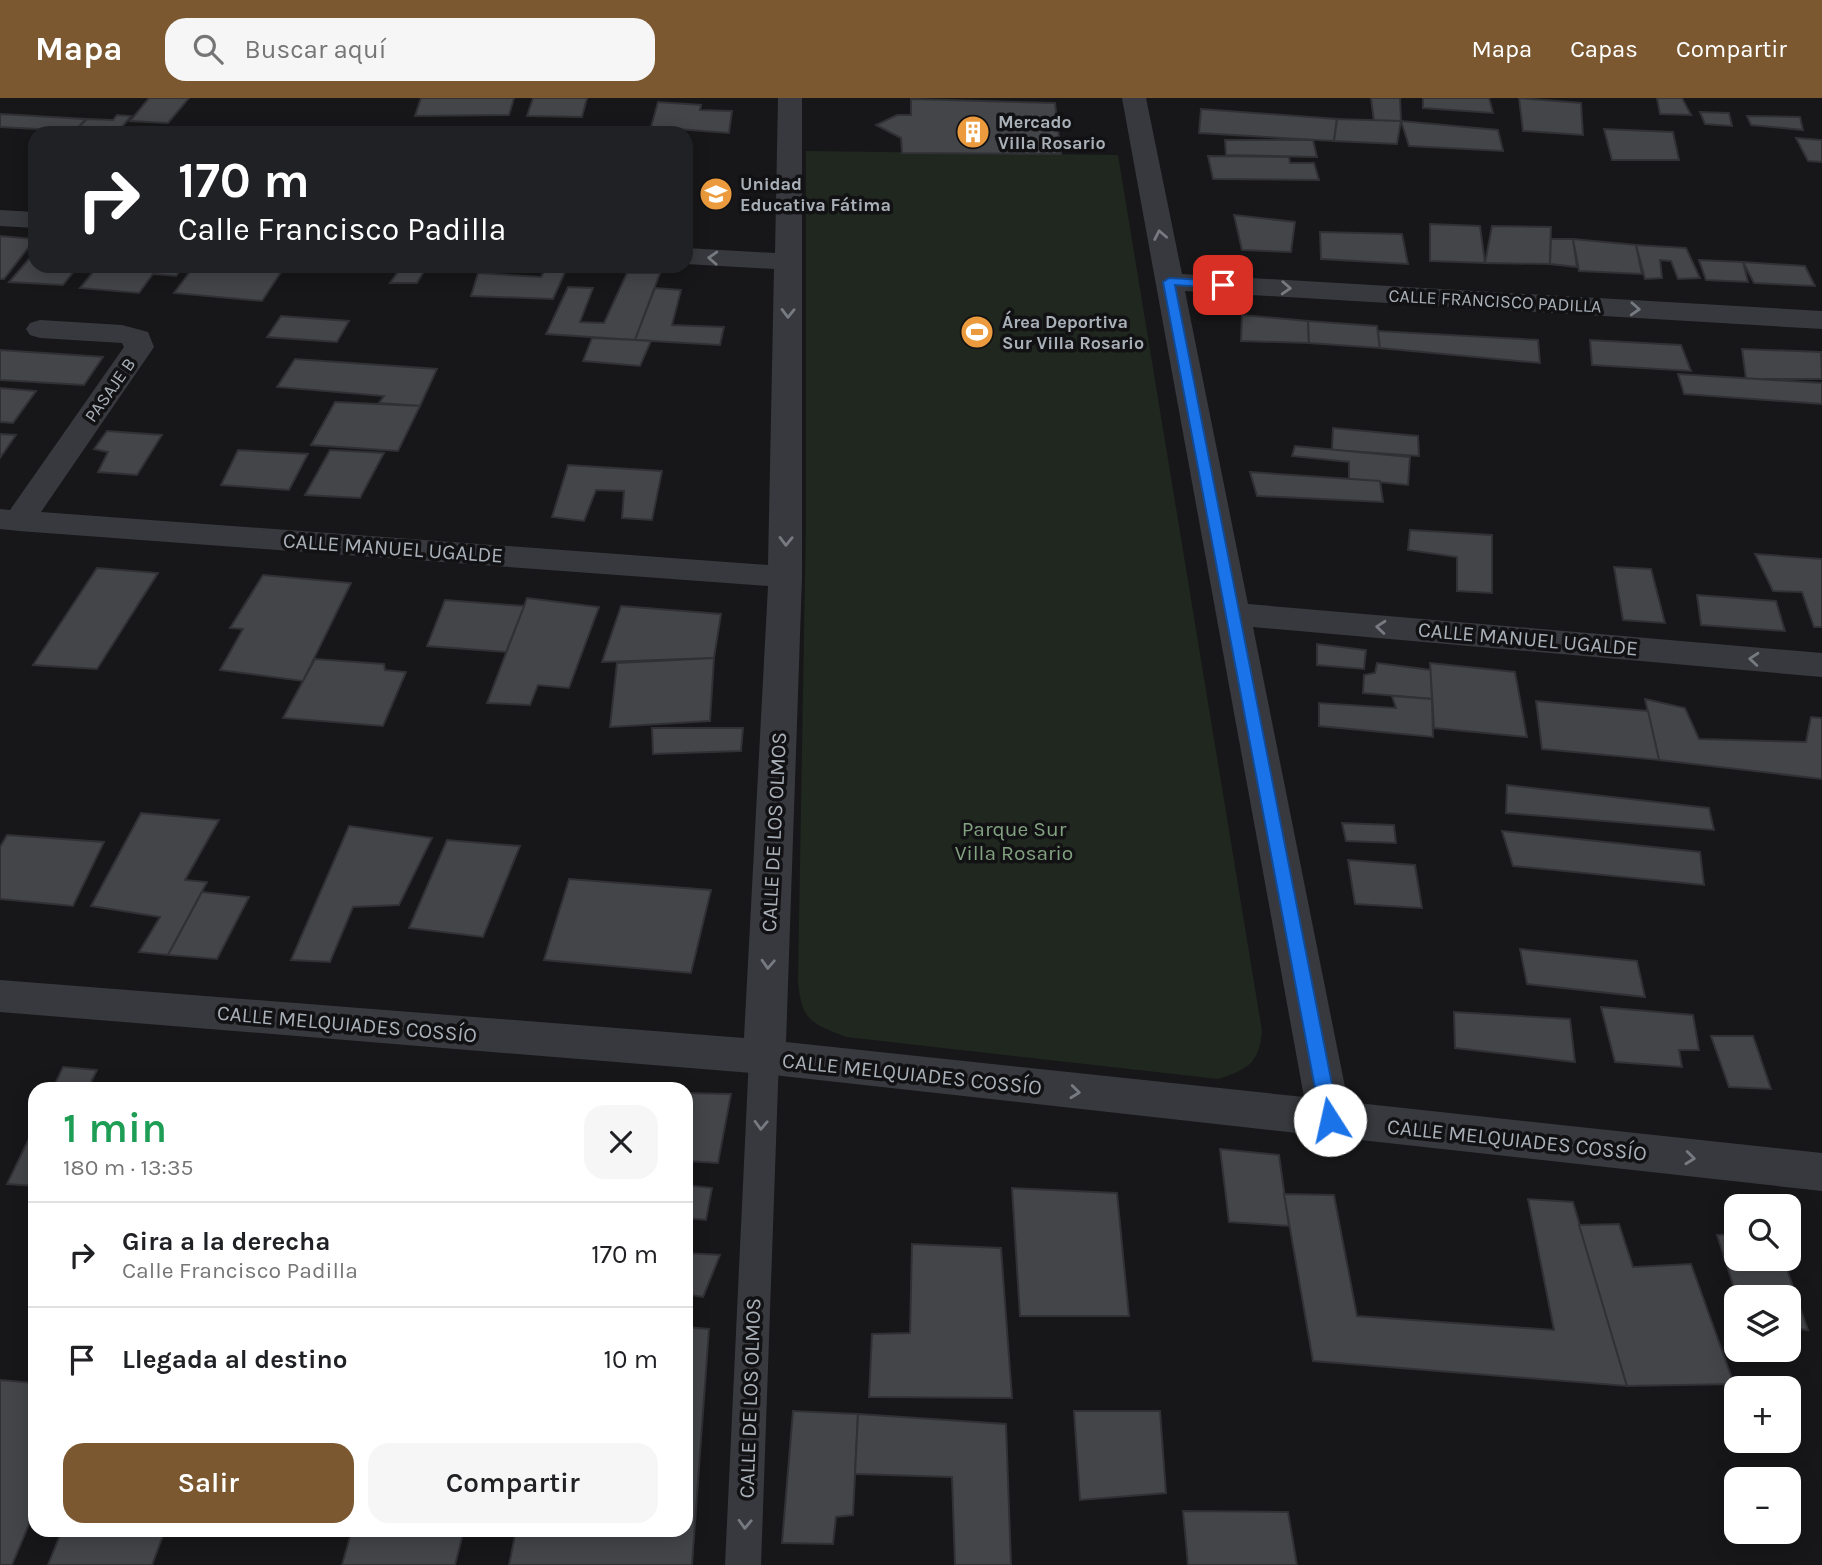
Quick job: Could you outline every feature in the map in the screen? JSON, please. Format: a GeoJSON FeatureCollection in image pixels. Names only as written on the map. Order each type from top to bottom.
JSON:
{"type":"FeatureCollection","features":[{"type":"Feature","properties":{"kind":"street","name":"CALLE DE LOS OLMOS"},"geometry":{"type":"LineString","coordinates":[[764,1057],[785,577],[790,98]]}},
{"type":"Feature","properties":{"kind":"street"},"geometry":{"type":"LineString","coordinates":[[1134,98],[1330,1120]]}},
{"type":"Feature","properties":{"kind":"street"},"geometry":{"type":"LineString","coordinates":[[0,218],[28,220]]}},
{"type":"Feature","properties":{"kind":"street"},"geometry":{"type":"LineString","coordinates":[[693,256],[789,262]]}},
{"type":"Feature","properties":{"kind":"street","name":"CALLE FRANCISCO PADILLA"},"geometry":{"type":"LineString","coordinates":[[1169,282],[1822,320]]}},
{"type":"Feature","properties":{"kind":"street","name":"PASAJE B"},"geometry":{"type":"LineString","coordinates":[[10,520],[139,347],[138,338],[122,334],[40,329]]}},
{"type":"Feature","properties":{"kind":"street","name":"CALLE MANUEL UGALDE"},"geometry":{"type":"LineString","coordinates":[[10,520],[785,577]]}},
{"type":"Feature","properties":{"kind":"street","name":"CALLE MANUEL UGALDE"},"geometry":{"type":"LineString","coordinates":[[1233,614],[1822,664]]}},
{"type":"Feature","properties":{"kind":"street","name":"CALLE MELQUIADES COSSÍO"},"geometry":{"type":"LineString","coordinates":[[0,996],[764,1057],[1822,1172]]}},
{"type":"Feature","properties":{"kind":"lane","name":"CALLE DE LOS OLMOS"},"geometry":{"type":"LineString","coordinates":[[743,1565],[764,1057]]}},
{"type":"Feature","properties":{"kind":"green space","name":"Parque Sur Villa Rosario"},"geometry":{"type":"Polygon","coordinates":[[[806,151],[1118,155],[1262,1031],[1255,1058],[1237,1072],[1218,1079],[846,1037],[824,1028],[805,1012],[798,980],[806,519],[806,151]]]}},
{"type":"Feature","properties":{"kind":"building"},"geometry":{"type":"Polygon","coordinates":[[[149,98],[189,98],[168,123],[130,121],[149,98]]]}},
{"type":"Feature","properties":{"kind":"building"},"geometry":{"type":"Polygon","coordinates":[[[421,98],[514,98],[509,115],[415,116],[421,98]]]}},
{"type":"Feature","properties":{"kind":"building"},"geometry":{"type":"Polygon","coordinates":[[[533,98],[587,98],[582,117],[527,116],[533,98]]]}},
{"type":"Feature","properties":{"kind":"building"},"geometry":{"type":"Polygon","coordinates":[[[1371,98],[1400,98],[1401,121],[1374,122],[1371,98]]]}},
{"type":"Feature","properties":{"kind":"building"},"geometry":{"type":"Polygon","coordinates":[[[1423,98],[1489,98],[1493,113],[1423,108],[1423,98]]]}},
{"type":"Feature","properties":{"kind":"building"},"geometry":{"type":"Polygon","coordinates":[[[1519,98],[1581,103],[1583,135],[1523,131],[1519,98]]]}},
{"type":"Feature","properties":{"kind":"building"},"geometry":{"type":"Polygon","coordinates":[[[1657,98],[1682,98],[1691,115],[1660,114],[1657,98]]]}},
{"type":"Feature","properties":{"kind":"building","name":"Mercado Villa Rosario"},"geometry":{"type":"Polygon","coordinates":[[[911,99],[1055,103],[1061,154],[902,153],[901,138],[876,125],[897,115],[911,115],[911,99]]]}},
{"type":"Feature","properties":{"kind":"building"},"geometry":{"type":"Polygon","coordinates":[[[658,102],[701,105],[700,110],[732,111],[729,133],[693,130],[693,126],[651,126],[658,102]]]}},
{"type":"Feature","properties":{"kind":"building"},"geometry":{"type":"Polygon","coordinates":[[[1201,109],[1337,119],[1334,141],[1199,133],[1201,109]]]}},
{"type":"Feature","properties":{"kind":"building"},"geometry":{"type":"Polygon","coordinates":[[[1700,112],[1729,113],[1732,126],[1705,124],[1700,112]]]}},
{"type":"Feature","properties":{"kind":"building"},"geometry":{"type":"Polygon","coordinates":[[[0,114],[86,119],[80,126],[0,127],[0,114]]]}},
{"type":"Feature","properties":{"kind":"building"},"geometry":{"type":"Polygon","coordinates":[[[117,115],[131,116],[123,126],[80,126],[87,119],[113,120],[117,115]]]}},
{"type":"Feature","properties":{"kind":"building"},"geometry":{"type":"Polygon","coordinates":[[[1747,116],[1800,117],[1803,130],[1751,125],[1747,116]]]}},
{"type":"Feature","properties":{"kind":"building"},"geometry":{"type":"Polygon","coordinates":[[[1337,119],[1401,121],[1397,144],[1334,141],[1337,119]]]}},
{"type":"Feature","properties":{"kind":"building"},"geometry":{"type":"Polygon","coordinates":[[[1401,121],[1498,130],[1503,151],[1409,146],[1401,121]]]}},
{"type":"Feature","properties":{"kind":"building"},"geometry":{"type":"Polygon","coordinates":[[[1604,129],[1673,132],[1679,160],[1612,160],[1604,129]]]}},
{"type":"Feature","properties":{"kind":"building"},"geometry":{"type":"Polygon","coordinates":[[[1796,138],[1822,140],[1822,162],[1808,161],[1796,138]]]}},
{"type":"Feature","properties":{"kind":"building"},"geometry":{"type":"Polygon","coordinates":[[[1225,140],[1313,140],[1317,157],[1226,155],[1225,140]]]}},
{"type":"Feature","properties":{"kind":"building"},"geometry":{"type":"Polygon","coordinates":[[[1208,156],[1289,157],[1290,163],[1314,163],[1319,180],[1213,179],[1208,156]]]}},
{"type":"Feature","properties":{"kind":"building"},"geometry":{"type":"Polygon","coordinates":[[[1234,215],[1295,222],[1291,252],[1242,250],[1234,215]]]}},
{"type":"Feature","properties":{"kind":"building"},"geometry":{"type":"Polygon","coordinates":[[[1430,224],[1480,226],[1485,263],[1430,261],[1430,224]]]}},
{"type":"Feature","properties":{"kind":"building"},"geometry":{"type":"Polygon","coordinates":[[[1492,226],[1551,227],[1550,264],[1485,263],[1492,226]]]}},
{"type":"Feature","properties":{"kind":"building"},"geometry":{"type":"Polygon","coordinates":[[[1320,232],[1402,234],[1408,264],[1321,259],[1320,232]]]}},
{"type":"Feature","properties":{"kind":"building"},"geometry":{"type":"Polygon","coordinates":[[[0,236],[28,238],[28,248],[4,279],[0,279],[0,236]]]}},
{"type":"Feature","properties":{"kind":"building"},"geometry":{"type":"Polygon","coordinates":[[[1551,239],[1573,239],[1577,267],[1550,264],[1551,239]]]}},
{"type":"Feature","properties":{"kind":"building"},"geometry":{"type":"Polygon","coordinates":[[[1573,239],[1636,245],[1642,274],[1579,271],[1573,239]]]}},
{"type":"Feature","properties":{"kind":"building"},"geometry":{"type":"Polygon","coordinates":[[[1636,245],[1686,248],[1700,278],[1678,279],[1671,261],[1660,260],[1662,278],[1645,279],[1636,245]]]}},
{"type":"Feature","properties":{"kind":"building"},"geometry":{"type":"Polygon","coordinates":[[[28,260],[28,273],[72,273],[63,285],[9,282],[28,260]]]}},
{"type":"Feature","properties":{"kind":"building"},"geometry":{"type":"Polygon","coordinates":[[[1699,260],[1743,262],[1748,282],[1706,280],[1699,260]]]}},
{"type":"Feature","properties":{"kind":"building"},"geometry":{"type":"Polygon","coordinates":[[[1743,262],[1805,266],[1815,286],[1754,283],[1743,262]]]}},
{"type":"Feature","properties":{"kind":"building"},"geometry":{"type":"Polygon","coordinates":[[[92,273],[178,273],[176,276],[153,274],[139,293],[80,288],[92,273]]]}},
{"type":"Feature","properties":{"kind":"building"},"geometry":{"type":"Polygon","coordinates":[[[189,273],[280,273],[262,301],[174,293],[189,273]]]}},
{"type":"Feature","properties":{"kind":"building"},"geometry":{"type":"Polygon","coordinates":[[[397,273],[423,273],[417,283],[390,283],[397,273]]]}},
{"type":"Feature","properties":{"kind":"building"},"geometry":{"type":"Polygon","coordinates":[[[478,273],[541,277],[543,273],[565,273],[553,299],[471,296],[478,273]]]}},
{"type":"Feature","properties":{"kind":"building"},"geometry":{"type":"Polygon","coordinates":[[[627,273],[660,273],[635,340],[546,334],[568,287],[593,288],[580,322],[604,323],[627,273]]]}},
{"type":"Feature","properties":{"kind":"building"},"geometry":{"type":"Polygon","coordinates":[[[655,288],[681,290],[672,325],[724,327],[720,345],[635,340],[655,288]]]}},
{"type":"Feature","properties":{"kind":"building"},"geometry":{"type":"Polygon","coordinates":[[[1242,315],[1308,321],[1309,343],[1241,341],[1242,315]]]}},
{"type":"Feature","properties":{"kind":"building"},"geometry":{"type":"Polygon","coordinates":[[[281,316],[349,321],[337,342],[267,337],[281,316]]]}},
{"type":"Feature","properties":{"kind":"building"},"geometry":{"type":"Polygon","coordinates":[[[1308,321],[1377,326],[1380,348],[1309,343],[1308,321]]]}},
{"type":"Feature","properties":{"kind":"building"},"geometry":{"type":"Polygon","coordinates":[[[1378,331],[1538,340],[1540,363],[1380,348],[1378,331]]]}},
{"type":"Feature","properties":{"kind":"building"},"geometry":{"type":"Polygon","coordinates":[[[592,338],[651,341],[640,366],[583,361],[592,338]]]}},
{"type":"Feature","properties":{"kind":"building"},"geometry":{"type":"Polygon","coordinates":[[[1590,340],[1681,345],[1691,371],[1592,365],[1590,340]]]}},
{"type":"Feature","properties":{"kind":"building"},"geometry":{"type":"Polygon","coordinates":[[[1742,349],[1821,352],[1822,379],[1746,379],[1742,349]]]}},
{"type":"Feature","properties":{"kind":"building"},"geometry":{"type":"Polygon","coordinates":[[[0,350],[103,357],[84,385],[0,380],[0,350]]]}},
{"type":"Feature","properties":{"kind":"building"},"geometry":{"type":"Polygon","coordinates":[[[295,359],[437,369],[420,406],[379,403],[384,396],[277,387],[295,359]]]}},
{"type":"Feature","properties":{"kind":"building"},"geometry":{"type":"Polygon","coordinates":[[[1678,374],[1822,383],[1822,404],[1684,394],[1678,374]]]}},
{"type":"Feature","properties":{"kind":"building"},"geometry":{"type":"Polygon","coordinates":[[[0,388],[36,391],[13,423],[0,422],[0,388]]]}},
{"type":"Feature","properties":{"kind":"building"},"geometry":{"type":"Polygon","coordinates":[[[335,402],[420,406],[398,451],[311,445],[335,402]]]}},
{"type":"Feature","properties":{"kind":"building"},"geometry":{"type":"Polygon","coordinates":[[[1333,428],[1418,436],[1419,456],[1332,450],[1333,428]]]}},
{"type":"Feature","properties":{"kind":"building"},"geometry":{"type":"Polygon","coordinates":[[[107,431],[162,435],[137,475],[98,472],[108,452],[94,449],[107,431]]]}},
{"type":"Feature","properties":{"kind":"building"},"geometry":{"type":"Polygon","coordinates":[[[0,434],[16,435],[0,458],[0,434]]]}},
{"type":"Feature","properties":{"kind":"building"},"geometry":{"type":"Polygon","coordinates":[[[1295,446],[1410,457],[1408,485],[1349,479],[1349,462],[1292,456],[1295,446]]]}},
{"type":"Feature","properties":{"kind":"building"},"geometry":{"type":"Polygon","coordinates":[[[238,450],[308,454],[289,490],[221,485],[238,450]]]}},
{"type":"Feature","properties":{"kind":"building"},"geometry":{"type":"Polygon","coordinates":[[[330,450],[384,453],[360,498],[305,495],[330,450]]]}},
{"type":"Feature","properties":{"kind":"building"},"geometry":{"type":"Polygon","coordinates":[[[568,465],[662,471],[652,520],[622,518],[624,491],[596,490],[584,521],[552,517],[568,465]]]}},
{"type":"Feature","properties":{"kind":"building"},"geometry":{"type":"Polygon","coordinates":[[[1250,472],[1380,481],[1383,502],[1257,496],[1250,472]]]}},
{"type":"Feature","properties":{"kind":"building"},"geometry":{"type":"Polygon","coordinates":[[[1410,530],[1492,535],[1492,593],[1457,591],[1457,557],[1408,550],[1410,530]]]}},
{"type":"Feature","properties":{"kind":"building"},"geometry":{"type":"Polygon","coordinates":[[[1755,554],[1822,559],[1822,627],[1814,627],[1802,592],[1773,591],[1755,554]]]}},
{"type":"Feature","properties":{"kind":"building"},"geometry":{"type":"Polygon","coordinates":[[[1614,567],[1651,569],[1665,623],[1623,620],[1614,567]]]}},
{"type":"Feature","properties":{"kind":"building"},"geometry":{"type":"Polygon","coordinates":[[[97,568],[158,573],[97,669],[33,665],[97,568]]]}},
{"type":"Feature","properties":{"kind":"building"},"geometry":{"type":"Polygon","coordinates":[[[263,575],[351,583],[303,681],[220,670],[243,629],[230,628],[263,575]]]}},
{"type":"Feature","properties":{"kind":"building"},"geometry":{"type":"Polygon","coordinates":[[[1697,595],[1776,601],[1785,631],[1701,625],[1697,595]]]}},
{"type":"Feature","properties":{"kind":"building"},"geometry":{"type":"Polygon","coordinates":[[[527,598],[599,607],[569,688],[538,685],[530,705],[487,703],[527,598]]]}},
{"type":"Feature","properties":{"kind":"building"},"geometry":{"type":"Polygon","coordinates":[[[445,600],[524,606],[506,652],[427,646],[445,600]]]}},
{"type":"Feature","properties":{"kind":"building"},"geometry":{"type":"Polygon","coordinates":[[[621,606],[721,614],[714,658],[602,662],[621,606]]]}},
{"type":"Feature","properties":{"kind":"building"},"geometry":{"type":"Polygon","coordinates":[[[1317,644],[1366,650],[1364,669],[1317,665],[1317,644]]]}},
{"type":"Feature","properties":{"kind":"building"},"geometry":{"type":"Polygon","coordinates":[[[714,658],[710,721],[610,727],[617,663],[714,658]]]}},
{"type":"Feature","properties":{"kind":"building"},"geometry":{"type":"Polygon","coordinates":[[[315,659],[384,664],[385,670],[406,672],[383,726],[283,718],[315,659]]]}},
{"type":"Feature","properties":{"kind":"building"},"geometry":{"type":"Polygon","coordinates":[[[1377,663],[1431,670],[1432,699],[1363,693],[1364,675],[1375,673],[1377,663]]]}},
{"type":"Feature","properties":{"kind":"building"},"geometry":{"type":"Polygon","coordinates":[[[1430,663],[1515,672],[1527,737],[1434,728],[1430,663]]]}},
{"type":"Feature","properties":{"kind":"building"},"geometry":{"type":"Polygon","coordinates":[[[1392,696],[1432,699],[1433,737],[1319,726],[1319,703],[1396,708],[1392,696]]]}},
{"type":"Feature","properties":{"kind":"building"},"geometry":{"type":"Polygon","coordinates":[[[1645,699],[1685,708],[1699,739],[1806,742],[1811,717],[1822,718],[1822,779],[1659,760],[1645,699]]]}},
{"type":"Feature","properties":{"kind":"building"},"geometry":{"type":"Polygon","coordinates":[[[1536,701],[1648,711],[1659,760],[1542,749],[1536,701]]]}},
{"type":"Feature","properties":{"kind":"building"},"geometry":{"type":"Polygon","coordinates":[[[652,728],[743,728],[741,751],[653,754],[652,728]]]}},
{"type":"Feature","properties":{"kind":"building"},"geometry":{"type":"Polygon","coordinates":[[[1507,785],[1709,808],[1714,830],[1506,813],[1507,785]]]}},
{"type":"Feature","properties":{"kind":"building"},"geometry":{"type":"Polygon","coordinates":[[[141,813],[219,820],[185,880],[207,882],[168,955],[139,952],[160,917],[91,906],[141,813]]]}},
{"type":"Feature","properties":{"kind":"building"},"geometry":{"type":"Polygon","coordinates":[[[1342,823],[1394,825],[1396,843],[1346,841],[1342,823]]]}},
{"type":"Feature","properties":{"kind":"building"},"geometry":{"type":"Polygon","coordinates":[[[349,826],[432,838],[399,905],[353,907],[330,962],[291,960],[349,826]]]}},
{"type":"Feature","properties":{"kind":"building"},"geometry":{"type":"Polygon","coordinates":[[[1502,831],[1700,852],[1704,885],[1513,866],[1502,831]]]}},
{"type":"Feature","properties":{"kind":"building"},"geometry":{"type":"Polygon","coordinates":[[[7,835],[104,842],[73,906],[0,899],[0,847],[7,835]]]}},
{"type":"Feature","properties":{"kind":"building"},"geometry":{"type":"Polygon","coordinates":[[[447,840],[520,846],[483,937],[409,928],[447,840]]]}},
{"type":"Feature","properties":{"kind":"building"},"geometry":{"type":"Polygon","coordinates":[[[1348,860],[1415,865],[1422,908],[1355,904],[1348,860]]]}},
{"type":"Feature","properties":{"kind":"building"},"geometry":{"type":"Polygon","coordinates":[[[569,879],[711,890],[691,973],[544,960],[569,879]]]}},
{"type":"Feature","properties":{"kind":"building"},"geometry":{"type":"Polygon","coordinates":[[[202,892],[249,897],[217,959],[168,955],[202,892]]]}},
{"type":"Feature","properties":{"kind":"building"},"geometry":{"type":"Polygon","coordinates":[[[1520,949],[1637,961],[1645,997],[1527,984],[1520,949]]]}},
{"type":"Feature","properties":{"kind":"building"},"geometry":{"type":"Polygon","coordinates":[[[1601,1007],[1693,1015],[1699,1050],[1679,1050],[1682,1067],[1615,1062],[1601,1007]]]}},
{"type":"Feature","properties":{"kind":"building"},"geometry":{"type":"Polygon","coordinates":[[[1454,1012],[1570,1019],[1575,1062],[1455,1048],[1454,1012]]]}},
{"type":"Feature","properties":{"kind":"building"},"geometry":{"type":"Polygon","coordinates":[[[1711,1036],[1753,1036],[1771,1089],[1729,1087],[1711,1036]]]}},
{"type":"Feature","properties":{"kind":"building"},"geometry":{"type":"Polygon","coordinates":[[[63,1067],[97,1070],[91,1082],[56,1082],[63,1067]]]}},
{"type":"Feature","properties":{"kind":"building"},"geometry":{"type":"Polygon","coordinates":[[[693,1093],[731,1094],[718,1163],[693,1161],[693,1093]]]}},
{"type":"Feature","properties":{"kind":"building"},"geometry":{"type":"Polygon","coordinates":[[[28,1140],[28,1186],[7,1184],[28,1140]]]}},
{"type":"Feature","properties":{"kind":"building"},"geometry":{"type":"Polygon","coordinates":[[[1220,1149],[1279,1155],[1289,1226],[1229,1222],[1220,1149]]]}},
{"type":"Feature","properties":{"kind":"building"},"geometry":{"type":"Polygon","coordinates":[[[693,1186],[712,1188],[706,1220],[693,1219],[693,1186]]]}},
{"type":"Feature","properties":{"kind":"building"},"geometry":{"type":"Polygon","coordinates":[[[1012,1188],[1117,1193],[1129,1316],[1020,1316],[1012,1188]]]}},
{"type":"Feature","properties":{"kind":"building"},"geometry":{"type":"Polygon","coordinates":[[[1284,1194],[1334,1195],[1357,1316],[1554,1330],[1528,1199],[1573,1202],[1627,1386],[1313,1361],[1284,1194]]]}},
{"type":"Feature","properties":{"kind":"building"},"geometry":{"type":"Polygon","coordinates":[[[1619,1224],[1633,1267],[1691,1264],[1731,1376],[1724,1376],[1724,1384],[1627,1386],[1579,1225],[1619,1224]]]}},
{"type":"Feature","properties":{"kind":"building"},"geometry":{"type":"Polygon","coordinates":[[[1717,1235],[1724,1235],[1724,1257],[1717,1235]]]}},
{"type":"Feature","properties":{"kind":"building"},"geometry":{"type":"Polygon","coordinates":[[[912,1244],[1001,1248],[1012,1398],[869,1397],[872,1334],[910,1333],[912,1244]]]}},
{"type":"Feature","properties":{"kind":"building"},"geometry":{"type":"Polygon","coordinates":[[[693,1253],[720,1255],[703,1297],[693,1295],[693,1253]]]}},
{"type":"Feature","properties":{"kind":"building"},"geometry":{"type":"Polygon","coordinates":[[[1729,1271],[1788,1271],[1792,1285],[1733,1285],[1729,1271]]]}},
{"type":"Feature","properties":{"kind":"building"},"geometry":{"type":"Polygon","coordinates":[[[1801,1310],[1808,1330],[1801,1329],[1801,1310]]]}},
{"type":"Feature","properties":{"kind":"building"},"geometry":{"type":"Polygon","coordinates":[[[693,1328],[709,1329],[692,1565],[509,1565],[515,1537],[693,1537],[693,1328]]]}},
{"type":"Feature","properties":{"kind":"building"},"geometry":{"type":"Polygon","coordinates":[[[0,1380],[28,1382],[28,1527],[12,1565],[0,1565],[0,1380]]]}},
{"type":"Feature","properties":{"kind":"building"},"geometry":{"type":"Polygon","coordinates":[[[793,1411],[858,1414],[853,1515],[836,1517],[833,1544],[782,1543],[793,1411]]]}},
{"type":"Feature","properties":{"kind":"building"},"geometry":{"type":"Polygon","coordinates":[[[1074,1411],[1160,1411],[1166,1493],[1080,1500],[1074,1411]]]}},
{"type":"Feature","properties":{"kind":"building"},"geometry":{"type":"Polygon","coordinates":[[[858,1414],[1006,1424],[1011,1565],[955,1565],[952,1477],[855,1474],[858,1414]]]}},
{"type":"Feature","properties":{"kind":"building"},"geometry":{"type":"Polygon","coordinates":[[[1183,1511],[1288,1512],[1297,1565],[1188,1565],[1183,1511]]]}},
{"type":"Feature","properties":{"kind":"building"},"geometry":{"type":"Polygon","coordinates":[[[59,1537],[162,1537],[152,1565],[48,1565],[59,1537]]]}},
{"type":"Feature","properties":{"kind":"building"},"geometry":{"type":"Polygon","coordinates":[[[350,1537],[462,1537],[455,1565],[342,1565],[350,1537]]]}},
{"type":"Feature","properties":{"kind":"place","name":"Mercado Villa Rosario"},"geometry":{"type":"Point","coordinates":[973,132]}},
{"type":"Feature","properties":{"kind":"place","name":"Unidad Educativa Fátima"},"geometry":{"type":"Point","coordinates":[716,194]}},
{"type":"Feature","properties":{"kind":"place","name":"Área Deportiva Sur Villa Rosario"},"geometry":{"type":"Point","coordinates":[977,332]}},
{"type":"Feature","properties":{"kind":"route"},"geometry":{"type":"LineString","coordinates":[[1223,285],[1169,282],[1330,1120]]}}]}
